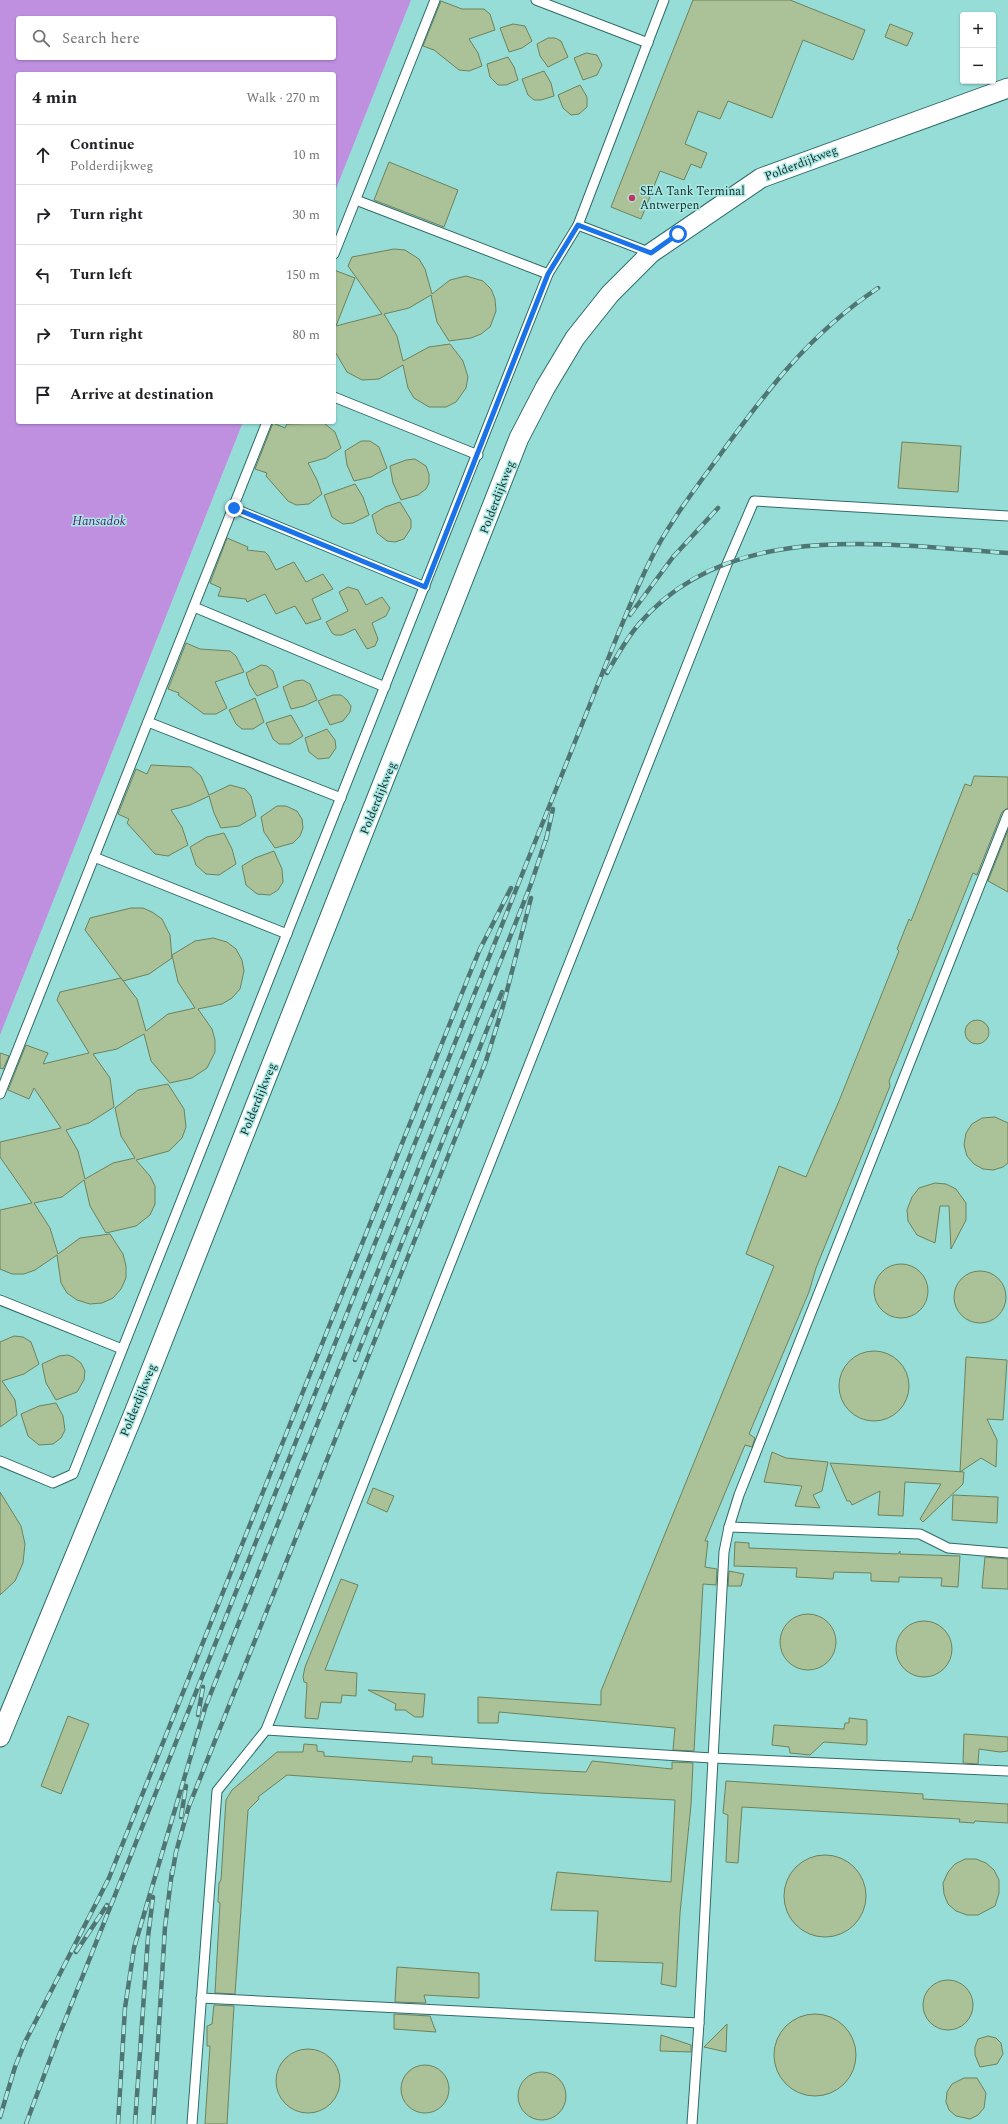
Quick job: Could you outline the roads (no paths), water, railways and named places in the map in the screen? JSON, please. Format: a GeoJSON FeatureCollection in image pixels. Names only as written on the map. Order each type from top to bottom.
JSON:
{"type":"FeatureCollection","features":[{"type":"Feature","properties":{"kind":"street","name":"Polderdijkweg"},"geometry":{"type":"LineString","coordinates":[[0,1737],[139,1399],[519,438],[545,388],[575,338],[610,294],[651,253],[761,178],[1008,88]]}},
{"type":"Feature","properties":{"kind":"lane"},"geometry":{"type":"LineString","coordinates":[[336,249],[435,0]]}},
{"type":"Feature","properties":{"kind":"lane"},"geometry":{"type":"LineString","coordinates":[[536,0],[648,43]]}},
{"type":"Feature","properties":{"kind":"lane"},"geometry":{"type":"LineString","coordinates":[[0,1461],[53,1483],[73,1474],[478,455],[548,274],[578,225],[664,0]]}},
{"type":"Feature","properties":{"kind":"lane"},"geometry":{"type":"LineString","coordinates":[[356,200],[548,274]]}},
{"type":"Feature","properties":{"kind":"lane"},"geometry":{"type":"LineString","coordinates":[[578,225],[651,253]]}},
{"type":"Feature","properties":{"kind":"lane"},"geometry":{"type":"LineString","coordinates":[[336,399],[478,455]]}},
{"type":"Feature","properties":{"kind":"lane"},"geometry":{"type":"LineString","coordinates":[[0,1094],[266,424]]}},
{"type":"Feature","properties":{"kind":"lane"},"geometry":{"type":"LineString","coordinates":[[192,2124],[217,1791],[266,1730],[721,578],[754,501],[1008,516]]}},
{"type":"Feature","properties":{"kind":"lane"},"geometry":{"type":"LineString","coordinates":[[234,508],[425,587]]}},
{"type":"Feature","properties":{"kind":"lane"},"geometry":{"type":"LineString","coordinates":[[194,608],[385,687]]}},
{"type":"Feature","properties":{"kind":"lane"},"geometry":{"type":"LineString","coordinates":[[148,722],[341,798]]}},
{"type":"Feature","properties":{"kind":"lane"},"geometry":{"type":"LineString","coordinates":[[692,2124],[699,2023],[724,1552],[729,1528],[739,1495],[1008,814]]}},
{"type":"Feature","properties":{"kind":"lane"},"geometry":{"type":"LineString","coordinates":[[94,857],[287,934]]}},
{"type":"Feature","properties":{"kind":"lane"},"geometry":{"type":"LineString","coordinates":[[0,1300],[122,1349]]}},
{"type":"Feature","properties":{"kind":"lane"},"geometry":{"type":"LineString","coordinates":[[729,1528],[920,1534],[948,1548],[1008,1553]]}},
{"type":"Feature","properties":{"kind":"lane"},"geometry":{"type":"LineString","coordinates":[[266,1730],[712,1758],[1008,1772]]}},
{"type":"Feature","properties":{"kind":"lane"},"geometry":{"type":"LineString","coordinates":[[201,1998],[699,2023]]}},
{"type":"Feature","properties":{"kind":"water","name":"Hansadok"},"geometry":{"type":"Polygon","coordinates":[[[0,0],[411,0],[336,189],[336,72],[16,72],[16,424],[242,424],[0,1035],[0,0]]]}},
{"type":"Feature","properties":{"kind":"railway"},"geometry":{"type":"LineString","coordinates":[[26,2124],[58,2038],[628,609],[643,576],[655,551],[680,510],[771,388],[809,345],[830,325],[878,288]]}},
{"type":"Feature","properties":{"kind":"railway"},"geometry":{"type":"LineString","coordinates":[[630,615],[673,557],[718,508]]}},
{"type":"Feature","properties":{"kind":"railway"},"geometry":{"type":"LineString","coordinates":[[607,673],[634,630],[676,590],[717,567],[763,553],[812,546],[861,544],[1008,553]]}},
{"type":"Feature","properties":{"kind":"railway"},"geometry":{"type":"LineString","coordinates":[[546,840],[553,809]]}},
{"type":"Feature","properties":{"kind":"railway"},"geometry":{"type":"LineString","coordinates":[[118,2124],[125,2008],[134,1948],[205,1708],[531,884],[547,836]]}},
{"type":"Feature","properties":{"kind":"railway"},"geometry":{"type":"LineString","coordinates":[[0,2117],[15,2067],[25,2042],[109,1878],[470,973],[480,949],[511,888]]}},
{"type":"Feature","properties":{"kind":"railway"},"geometry":{"type":"LineString","coordinates":[[172,1875],[176,1852],[189,1806],[486,1061],[503,1006],[531,898]]}},
{"type":"Feature","properties":{"kind":"railway"},"geometry":{"type":"LineString","coordinates":[[355,1360],[502,992]]}},
{"type":"Feature","properties":{"kind":"railway"},"geometry":{"type":"LineString","coordinates":[[198,1715],[203,1687]]}},
{"type":"Feature","properties":{"kind":"railway"},"geometry":{"type":"LineString","coordinates":[[181,1817],[186,1786]]}},
{"type":"Feature","properties":{"kind":"railway"},"geometry":{"type":"LineString","coordinates":[[153,2124],[165,1927],[172,1871]]}},
{"type":"Feature","properties":{"kind":"railway"},"geometry":{"type":"LineString","coordinates":[[135,2124],[148,1937],[153,1897]]}},
{"type":"Feature","properties":{"kind":"railway"},"geometry":{"type":"LineString","coordinates":[[76,1952],[107,1905]]}},
{"type":"Feature","properties":{"kind":"place","name":"SEA Tank Terminal Antwerpen"},"geometry":{"type":"Point","coordinates":[632,198]}}]}
